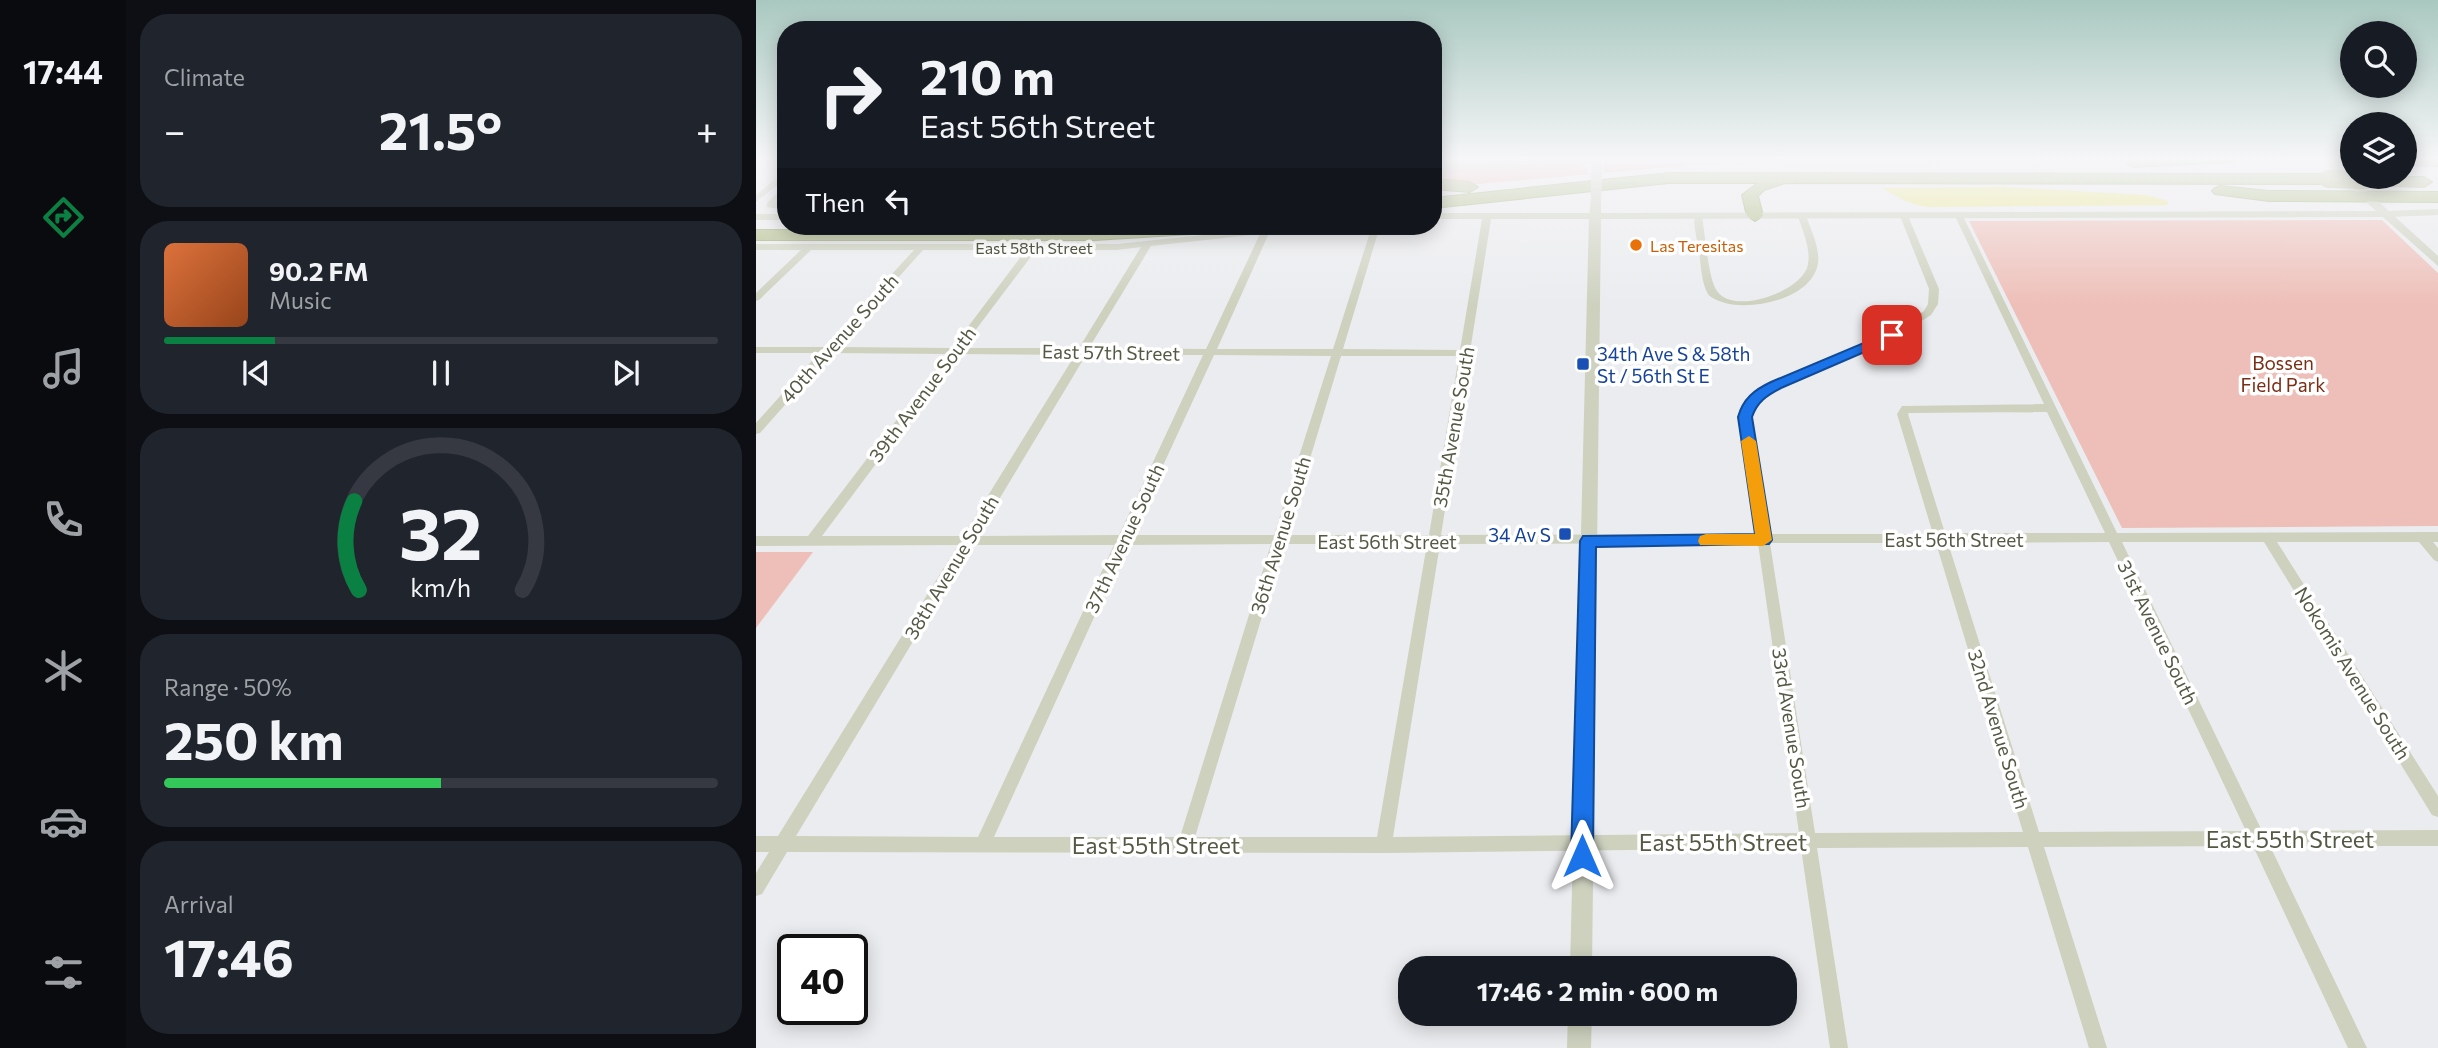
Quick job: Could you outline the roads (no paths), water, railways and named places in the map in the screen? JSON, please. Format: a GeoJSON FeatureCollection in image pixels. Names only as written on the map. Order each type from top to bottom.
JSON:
{"type":"FeatureCollection","features":[{"type":"Feature","properties":{"kind":"highway"},"geometry":{"type":"LineString","coordinates":[[1745,207],[1749,216]]}},
{"type":"Feature","properties":{"kind":"highway"},"geometry":{"type":"LineString","coordinates":[[1749,216],[1750,207]]}},
{"type":"Feature","properties":{"kind":"highway"},"geometry":{"type":"LineString","coordinates":[[756,229],[777,229]]}},
{"type":"Feature","properties":{"kind":"highway"},"geometry":{"type":"LineString","coordinates":[[756,235],[1094,235]]}},
{"type":"Feature","properties":{"kind":"street"},"geometry":{"type":"LineString","coordinates":[[1581,956],[1595,207]]}},
{"type":"Feature","properties":{"kind":"street"},"geometry":{"type":"LineString","coordinates":[[2381,207],[2438,262]]}},
{"type":"Feature","properties":{"kind":"street"},"geometry":{"type":"LineString","coordinates":[[1442,216],[2438,212]]}},
{"type":"Feature","properties":{"kind":"street"},"geometry":{"type":"LineString","coordinates":[[756,216],[777,217]]}},
{"type":"Feature","properties":{"kind":"street","name":"35th Avenue South"},"geometry":{"type":"LineString","coordinates":[[1384,845],[1487,216]]}},
{"type":"Feature","properties":{"kind":"street"},"geometry":{"type":"LineString","coordinates":[[1698,216],[1707,281],[1713,294],[1741,303],[1762,301],[1794,288],[1810,274],[1813,256],[1802,216]]}},
{"type":"Feature","properties":{"kind":"street","name":"33rd Avenue South"},"geometry":{"type":"LineString","coordinates":[[1839,1048],[1745,417],[1747,408],[1755,398],[1769,388],[1892,335],[1928,313],[1933,304],[1934,289],[1904,216]]}},
{"type":"Feature","properties":{"kind":"street","name":"31st Avenue South"},"geometry":{"type":"LineString","coordinates":[[1959,216],[2358,1048]]}},
{"type":"Feature","properties":{"kind":"street","name":"East 58th Street"},"geometry":{"type":"LineString","coordinates":[[756,247],[1147,245],[1232,235]]}},
{"type":"Feature","properties":{"kind":"street","name":"37th Avenue South"},"geometry":{"type":"LineString","coordinates":[[982,845],[1264,235]]}},
{"type":"Feature","properties":{"kind":"street","name":"36th Avenue South"},"geometry":{"type":"LineString","coordinates":[[1185,845],[1373,235]]}},
{"type":"Feature","properties":{"kind":"street","name":"38th Avenue South"},"geometry":{"type":"LineString","coordinates":[[756,888],[1147,245]]}},
{"type":"Feature","properties":{"kind":"street"},"geometry":{"type":"LineString","coordinates":[[756,298],[809,247]]}},
{"type":"Feature","properties":{"kind":"street","name":"40th Avenue South"},"geometry":{"type":"LineString","coordinates":[[756,430],[921,247]]}},
{"type":"Feature","properties":{"kind":"street","name":"39th Avenue South"},"geometry":{"type":"LineString","coordinates":[[811,541],[1034,247]]}},
{"type":"Feature","properties":{"kind":"street","name":"East 57th Street"},"geometry":{"type":"LineString","coordinates":[[756,350],[1465,353]]}},
{"type":"Feature","properties":{"kind":"street","name":"32nd Avenue South"},"geometry":{"type":"LineString","coordinates":[[2050,408],[1902,410],[1939,540],[2098,1048]]}},
{"type":"Feature","properties":{"kind":"street","name":"Nokomis Avenue South"},"geometry":{"type":"LineString","coordinates":[[2267,537],[2438,810]]}},
{"type":"Feature","properties":{"kind":"street"},"geometry":{"type":"LineString","coordinates":[[2422,537],[2438,557]]}},
{"type":"Feature","properties":{"kind":"street","name":"East 56th Street"},"geometry":{"type":"LineString","coordinates":[[756,541],[2438,537]]}},
{"type":"Feature","properties":{"kind":"street","name":"East 55th Street"},"geometry":{"type":"LineString","coordinates":[[756,844],[1384,845],[2438,838]]}},
{"type":"Feature","properties":{"kind":"street"},"geometry":{"type":"LineString","coordinates":[[1578,1048],[1579,1026]]}},
{"type":"Feature","properties":{"kind":"place","name":"Las Teresitas"},"geometry":{"type":"Point","coordinates":[1636,245]}},
{"type":"Feature","properties":{"kind":"place","name":"34th Ave S & 58th St / 56th St E"},"geometry":{"type":"Point","coordinates":[1583,364]}},
{"type":"Feature","properties":{"kind":"place","name":"34 Av S"},"geometry":{"type":"Point","coordinates":[1565,534]}},
{"type":"Feature","properties":{"kind":"park label","name":"Bossen Field Park"},"geometry":{"type":"Point","coordinates":[2283,373]}}]}
